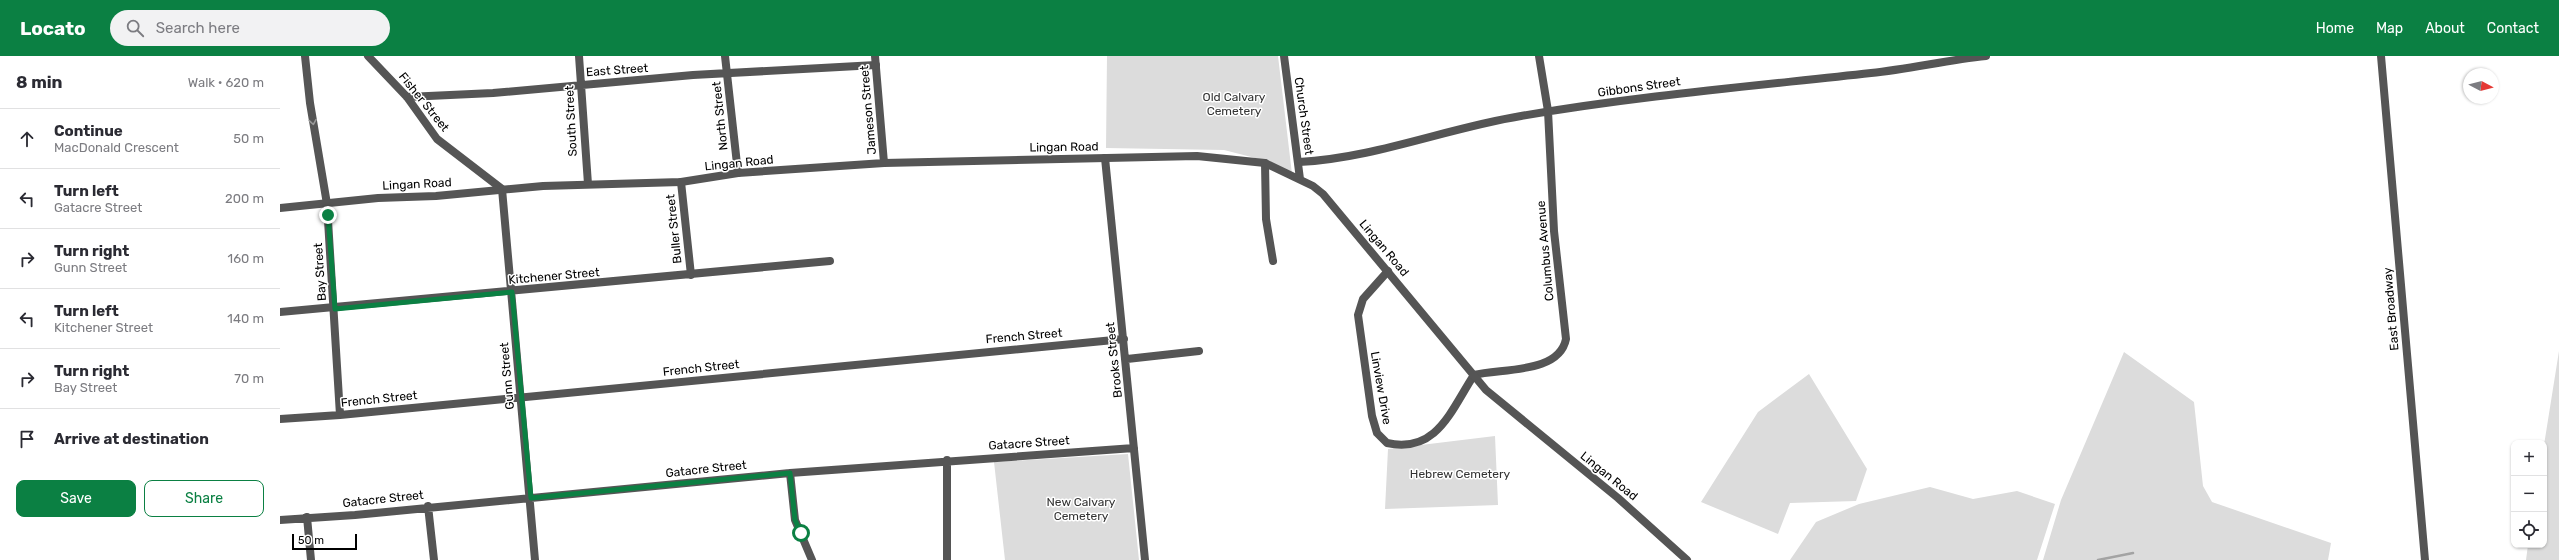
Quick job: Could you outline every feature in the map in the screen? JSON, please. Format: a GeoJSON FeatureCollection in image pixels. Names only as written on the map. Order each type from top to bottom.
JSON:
{"type":"FeatureCollection","features":[{"type":"Feature","properties":{"kind":"street","name":"Bay Street"},"geometry":{"type":"LineString","coordinates":[[305,56],[311,110],[327,204],[335,309],[340,415]]}},
{"type":"Feature","properties":{"kind":"street","name":"Fisher Street"},"geometry":{"type":"LineString","coordinates":[[368,56],[407,97],[438,139],[502,189]]}},
{"type":"Feature","properties":{"kind":"street","name":"South Street"},"geometry":{"type":"LineString","coordinates":[[579,56],[588,184]]}},
{"type":"Feature","properties":{"kind":"street","name":"North Street"},"geometry":{"type":"LineString","coordinates":[[725,56],[738,173]]}},
{"type":"Feature","properties":{"kind":"street","name":"Jameson Street"},"geometry":{"type":"LineString","coordinates":[[875,56],[884,163]]}},
{"type":"Feature","properties":{"kind":"street","name":"Church Street"},"geometry":{"type":"LineString","coordinates":[[1284,56],[1299,162],[1300,180]]}},
{"type":"Feature","properties":{"kind":"street","name":"Columbus Avenue"},"geometry":{"type":"LineString","coordinates":[[1474,375],[1547,362],[1556,357],[1564,346],[1566,338],[1554,222],[1548,111],[1540,56]]}},
{"type":"Feature","properties":{"kind":"street","name":"Gibbons Street"},"geometry":{"type":"LineString","coordinates":[[1299,162],[1356,155],[1470,126],[1548,111],[1665,94],[1941,60],[1986,56]]}},
{"type":"Feature","properties":{"kind":"street","name":"East Broadway"},"geometry":{"type":"LineString","coordinates":[[2381,56],[2425,560]]}},
{"type":"Feature","properties":{"kind":"street","name":"East Street"},"geometry":{"type":"LineString","coordinates":[[407,97],[876,65]]}},
{"type":"Feature","properties":{"kind":"street","name":"Lingan Road"},"geometry":{"type":"LineString","coordinates":[[280,208],[378,198],[502,189],[588,184],[681,182],[738,173],[884,163],[1197,156],[1265,163],[1300,180],[1323,194],[1474,375],[1508,410],[1618,498],[1687,560]]}},
{"type":"Feature","properties":{"kind":"street","name":"Brooks Street"},"geometry":{"type":"LineString","coordinates":[[1105,158],[1127,359],[1145,560]]}},
{"type":"Feature","properties":{"kind":"street"},"geometry":{"type":"LineString","coordinates":[[1265,163],[1266,219],[1273,261]]}},
{"type":"Feature","properties":{"kind":"street","name":"Buller Street"},"geometry":{"type":"LineString","coordinates":[[681,182],[691,275]]}},
{"type":"Feature","properties":{"kind":"street","name":"Gunn Street"},"geometry":{"type":"LineString","coordinates":[[502,189],[531,498],[535,560]]}},
{"type":"Feature","properties":{"kind":"street","name":"Kitchener Street"},"geometry":{"type":"LineString","coordinates":[[280,312],[335,309],[830,261]]}},
{"type":"Feature","properties":{"kind":"street","name":"Linview Drive"},"geometry":{"type":"LineString","coordinates":[[1388,271],[1363,299],[1358,310],[1369,405],[1378,436],[1386,442],[1402,444],[1417,443],[1430,438],[1440,428],[1474,375]]}},
{"type":"Feature","properties":{"kind":"street","name":"French Street"},"geometry":{"type":"LineString","coordinates":[[280,419],[340,415],[1124,339]]}},
{"type":"Feature","properties":{"kind":"street"},"geometry":{"type":"LineString","coordinates":[[1127,359],[1199,351]]}},
{"type":"Feature","properties":{"kind":"street","name":"Gatacre Street"},"geometry":{"type":"LineString","coordinates":[[280,520],[790,473],[947,460],[1134,448]]}},
{"type":"Feature","properties":{"kind":"street"},"geometry":{"type":"LineString","coordinates":[[947,460],[947,560]]}},
{"type":"Feature","properties":{"kind":"street"},"geometry":{"type":"LineString","coordinates":[[790,473],[795,520],[812,560]]}},
{"type":"Feature","properties":{"kind":"street"},"geometry":{"type":"LineString","coordinates":[[428,506],[434,560]]}},
{"type":"Feature","properties":{"kind":"street"},"geometry":{"type":"LineString","coordinates":[[307,517],[311,560]]}},
{"type":"Feature","properties":{"kind":"green space","name":"Old Calvary Cemetery"},"geometry":{"type":"Polygon","coordinates":[[[1107,56],[1278,56],[1292,174],[1263,160],[1224,150],[1106,148],[1107,56]]]}},
{"type":"Feature","properties":{"kind":"green space"},"geometry":{"type":"Polygon","coordinates":[[[2559,351],[2559,560],[2526,560],[2528,548],[2547,548],[2547,440],[2545,440],[2559,351]]]}},
{"type":"Feature","properties":{"kind":"green space"},"geometry":{"type":"Polygon","coordinates":[[[2124,352],[2194,402],[2203,486],[2212,502],[2331,543],[2328,560],[2043,560],[2061,500],[2124,352]]]}},
{"type":"Feature","properties":{"kind":"green space"},"geometry":{"type":"Polygon","coordinates":[[[1809,374],[1867,469],[1856,501],[1790,503],[1778,534],[1701,502],[1758,412],[1809,374]]]}},
{"type":"Feature","properties":{"kind":"green space","name":"Hebrew Cemetery"},"geometry":{"type":"Polygon","coordinates":[[[1495,436],[1498,505],[1385,509],[1388,449],[1495,436]]]}},
{"type":"Feature","properties":{"kind":"green space","name":"New Calvary Cemetery"},"geometry":{"type":"Polygon","coordinates":[[[1128,454],[1139,560],[1005,560],[994,462],[1128,454]]]}},
{"type":"Feature","properties":{"kind":"green space"},"geometry":{"type":"Polygon","coordinates":[[[1930,487],[1973,499],[2017,491],[2055,504],[2037,560],[1790,560],[1816,522],[1859,504],[1930,487]]]}},
{"type":"Feature","properties":{"kind":"waterway"},"geometry":{"type":"LineString","coordinates":[[2098,560],[2133,553]]}},
{"type":"Feature","properties":{"kind":"route"},"geometry":{"type":"LineString","coordinates":[[328,215],[335,309],[512,292],[531,498],[790,473],[795,520],[801,533]]}}]}
